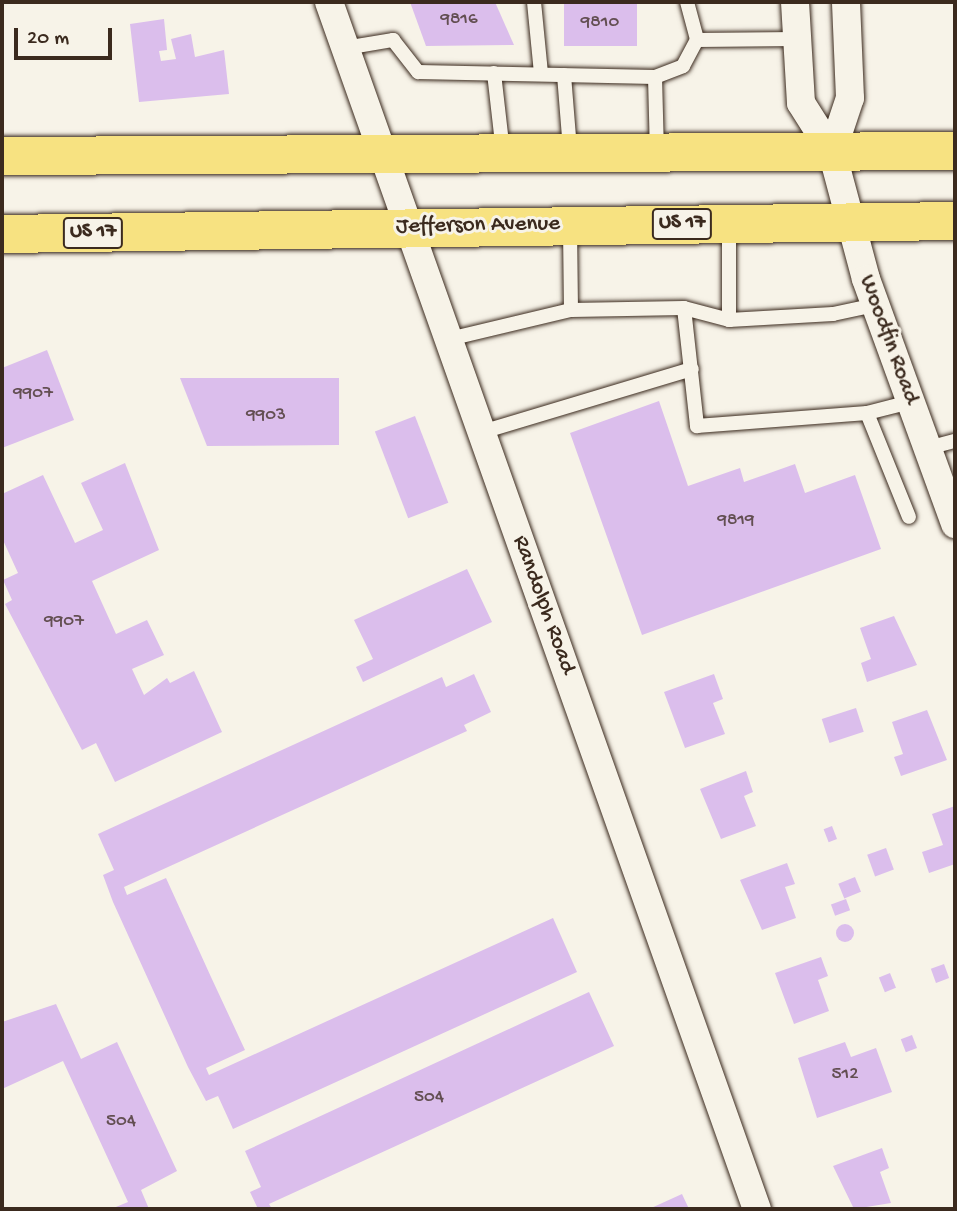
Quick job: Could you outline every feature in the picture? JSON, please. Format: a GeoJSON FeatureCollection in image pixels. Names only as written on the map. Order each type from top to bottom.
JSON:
{"type":"FeatureCollection","features":[{"type":"Feature","properties":{"kind":"main road"},"geometry":{"type":"LineString","coordinates":[[2,156],[955,151]]}},
{"type":"Feature","properties":{"kind":"main road","name":"Jefferson Avenue"},"geometry":{"type":"LineString","coordinates":[[2,234],[955,220]]}},
{"type":"Feature","properties":{"kind":"street","name":"Randolph Road"},"geometry":{"type":"LineString","coordinates":[[329,2],[757,1209]]}},
{"type":"Feature","properties":{"kind":"street","name":"Woodfin Road"},"geometry":{"type":"LineString","coordinates":[[795,2],[801,103],[832,152],[848,221],[955,524]]}},
{"type":"Feature","properties":{"kind":"street"},"geometry":{"type":"LineString","coordinates":[[832,152],[850,98],[846,2]]}},
{"type":"Feature","properties":{"kind":"lane"},"geometry":{"type":"LineString","coordinates":[[534,2],[541,74]]}},
{"type":"Feature","properties":{"kind":"lane"},"geometry":{"type":"LineString","coordinates":[[345,48],[393,40],[418,72],[655,77],[683,66],[697,40],[687,2]]}},
{"type":"Feature","properties":{"kind":"lane"},"geometry":{"type":"LineString","coordinates":[[697,40],[796,39]]}},
{"type":"Feature","properties":{"kind":"lane"},"geometry":{"type":"LineString","coordinates":[[494,73],[504,153]]}},
{"type":"Feature","properties":{"kind":"lane"},"geometry":{"type":"LineString","coordinates":[[564,75],[570,153]]}},
{"type":"Feature","properties":{"kind":"lane"},"geometry":{"type":"LineString","coordinates":[[655,77],[657,152]]}},
{"type":"Feature","properties":{"kind":"lane"},"geometry":{"type":"LineString","coordinates":[[729,224],[729,320]]}},
{"type":"Feature","properties":{"kind":"lane"},"geometry":{"type":"LineString","coordinates":[[570,225],[571,310]]}},
{"type":"Feature","properties":{"kind":"lane"},"geometry":{"type":"LineString","coordinates":[[449,339],[571,310],[684,308],[729,320],[833,314],[876,305]]}},
{"type":"Feature","properties":{"kind":"lane"},"geometry":{"type":"LineString","coordinates":[[684,308],[696,426],[867,413],[910,402]]}},
{"type":"Feature","properties":{"kind":"lane"},"geometry":{"type":"LineString","coordinates":[[482,432],[692,369]]}},
{"type":"Feature","properties":{"kind":"lane"},"geometry":{"type":"LineString","coordinates":[[867,413],[909,517]]}},
{"type":"Feature","properties":{"kind":"lane"},"geometry":{"type":"LineString","coordinates":[[928,448],[955,441]]}},
{"type":"Feature","properties":{"kind":"building"},"geometry":{"type":"Polygon","coordinates":[[[410,2],[495,2],[514,45],[426,46],[410,2]]]}},
{"type":"Feature","properties":{"kind":"building"},"geometry":{"type":"Polygon","coordinates":[[[564,2],[637,2],[637,46],[564,46],[564,2]]]}},
{"type":"Feature","properties":{"kind":"building"},"geometry":{"type":"Polygon","coordinates":[[[164,19],[167,50],[159,51],[161,61],[176,59],[171,39],[191,34],[195,57],[224,50],[229,94],[139,102],[130,24],[164,19]]]}},
{"type":"Feature","properties":{"kind":"building"},"geometry":{"type":"Polygon","coordinates":[[[47,350],[74,420],[2,448],[2,368],[47,350]]]}},
{"type":"Feature","properties":{"kind":"building"},"geometry":{"type":"Polygon","coordinates":[[[180,378],[339,378],[339,445],[207,446],[180,378]]]}},
{"type":"Feature","properties":{"kind":"building"},"geometry":{"type":"Polygon","coordinates":[[[659,401],[688,486],[740,468],[744,482],[795,464],[805,493],[855,475],[881,549],[642,635],[570,433],[659,401]]]}},
{"type":"Feature","properties":{"kind":"building"},"geometry":{"type":"Polygon","coordinates":[[[415,416],[448,503],[408,518],[375,431],[415,416]]]}},
{"type":"Feature","properties":{"kind":"building"},"geometry":{"type":"Polygon","coordinates":[[[125,463],[159,550],[92,581],[116,634],[147,620],[164,655],[132,669],[144,695],[167,678],[170,683],[194,671],[222,732],[115,782],[96,743],[82,750],[5,604],[12,600],[3,580],[18,573],[2,538],[2,494],[43,475],[75,543],[103,530],[81,483],[125,463]]]}},
{"type":"Feature","properties":{"kind":"building"},"geometry":{"type":"Polygon","coordinates":[[[467,569],[492,622],[363,682],[356,667],[373,659],[354,620],[467,569]]]}},
{"type":"Feature","properties":{"kind":"building"},"geometry":{"type":"Polygon","coordinates":[[[894,616],[917,665],[867,682],[861,663],[871,659],[860,628],[894,616]]]}},
{"type":"Feature","properties":{"kind":"building"},"geometry":{"type":"Polygon","coordinates":[[[474,674],[491,712],[464,725],[467,731],[124,887],[127,895],[166,878],[245,1050],[206,1068],[209,1075],[553,918],[577,972],[233,1129],[218,1096],[206,1101],[188,1067],[113,902],[103,875],[114,870],[98,834],[442,677],[446,687],[474,674]]]}},
{"type":"Feature","properties":{"kind":"building"},"geometry":{"type":"Polygon","coordinates":[[[714,674],[723,699],[713,703],[725,734],[685,748],[664,692],[714,674]]]}},
{"type":"Feature","properties":{"kind":"building"},"geometry":{"type":"Polygon","coordinates":[[[856,708],[864,732],[829,743],[822,719],[856,708]]]}},
{"type":"Feature","properties":{"kind":"building"},"geometry":{"type":"Polygon","coordinates":[[[927,710],[947,760],[901,776],[894,757],[903,754],[892,722],[927,710]]]}},
{"type":"Feature","properties":{"kind":"building"},"geometry":{"type":"Polygon","coordinates":[[[746,771],[753,792],[744,796],[756,826],[721,839],[700,789],[746,771]]]}},
{"type":"Feature","properties":{"kind":"building"},"geometry":{"type":"Polygon","coordinates":[[[955,806],[955,864],[929,873],[922,852],[943,845],[932,814],[955,806]]]}},
{"type":"Feature","properties":{"kind":"building"},"geometry":{"type":"Polygon","coordinates":[[[832,826],[837,839],[829,842],[824,829],[832,826]]]}},
{"type":"Feature","properties":{"kind":"building"},"geometry":{"type":"Polygon","coordinates":[[[886,848],[894,870],[875,876],[867,855],[886,848]]]}},
{"type":"Feature","properties":{"kind":"building"},"geometry":{"type":"Polygon","coordinates":[[[787,863],[795,884],[785,887],[796,918],[762,930],[740,880],[787,863]]]}},
{"type":"Feature","properties":{"kind":"building"},"geometry":{"type":"Polygon","coordinates":[[[855,877],[861,892],[844,899],[838,884],[855,877]]]}},
{"type":"Feature","properties":{"kind":"building"},"geometry":{"type":"Polygon","coordinates":[[[846,899],[850,910],[835,916],[831,904],[846,899]]]}},
{"type":"Feature","properties":{"kind":"building"},"geometry":{"type":"Polygon","coordinates":[[[845,924],[851,927],[854,933],[851,939],[845,942],[839,939],[836,933],[839,927],[845,924]]]}},
{"type":"Feature","properties":{"kind":"building"},"geometry":{"type":"Polygon","coordinates":[[[821,957],[828,976],[818,980],[829,1011],[794,1024],[775,973],[821,957]]]}},
{"type":"Feature","properties":{"kind":"building"},"geometry":{"type":"Polygon","coordinates":[[[944,964],[949,978],[936,983],[931,969],[944,964]]]}},
{"type":"Feature","properties":{"kind":"building"},"geometry":{"type":"Polygon","coordinates":[[[890,973],[896,988],[885,992],[879,977],[890,973]]]}},
{"type":"Feature","properties":{"kind":"building"},"geometry":{"type":"Polygon","coordinates":[[[589,992],[614,1046],[269,1204],[272,1209],[258,1209],[250,1192],[261,1187],[245,1151],[589,992]]]}},
{"type":"Feature","properties":{"kind":"building"},"geometry":{"type":"Polygon","coordinates":[[[56,1004],[81,1059],[117,1042],[177,1171],[141,1190],[149,1209],[111,1209],[128,1202],[63,1061],[2,1089],[2,1022],[56,1004]]]}},
{"type":"Feature","properties":{"kind":"building"},"geometry":{"type":"Polygon","coordinates":[[[912,1035],[917,1048],[906,1052],[901,1039],[912,1035]]]}},
{"type":"Feature","properties":{"kind":"building"},"geometry":{"type":"Polygon","coordinates":[[[845,1042],[851,1057],[876,1048],[892,1092],[817,1118],[798,1058],[845,1042]]]}},
{"type":"Feature","properties":{"kind":"building"},"geometry":{"type":"Polygon","coordinates":[[[882,1148],[889,1168],[880,1172],[891,1203],[854,1209],[833,1166],[882,1148]]]}},
{"type":"Feature","properties":{"kind":"building"},"geometry":{"type":"Polygon","coordinates":[[[682,1194],[689,1209],[649,1209],[682,1194]]]}}]}
